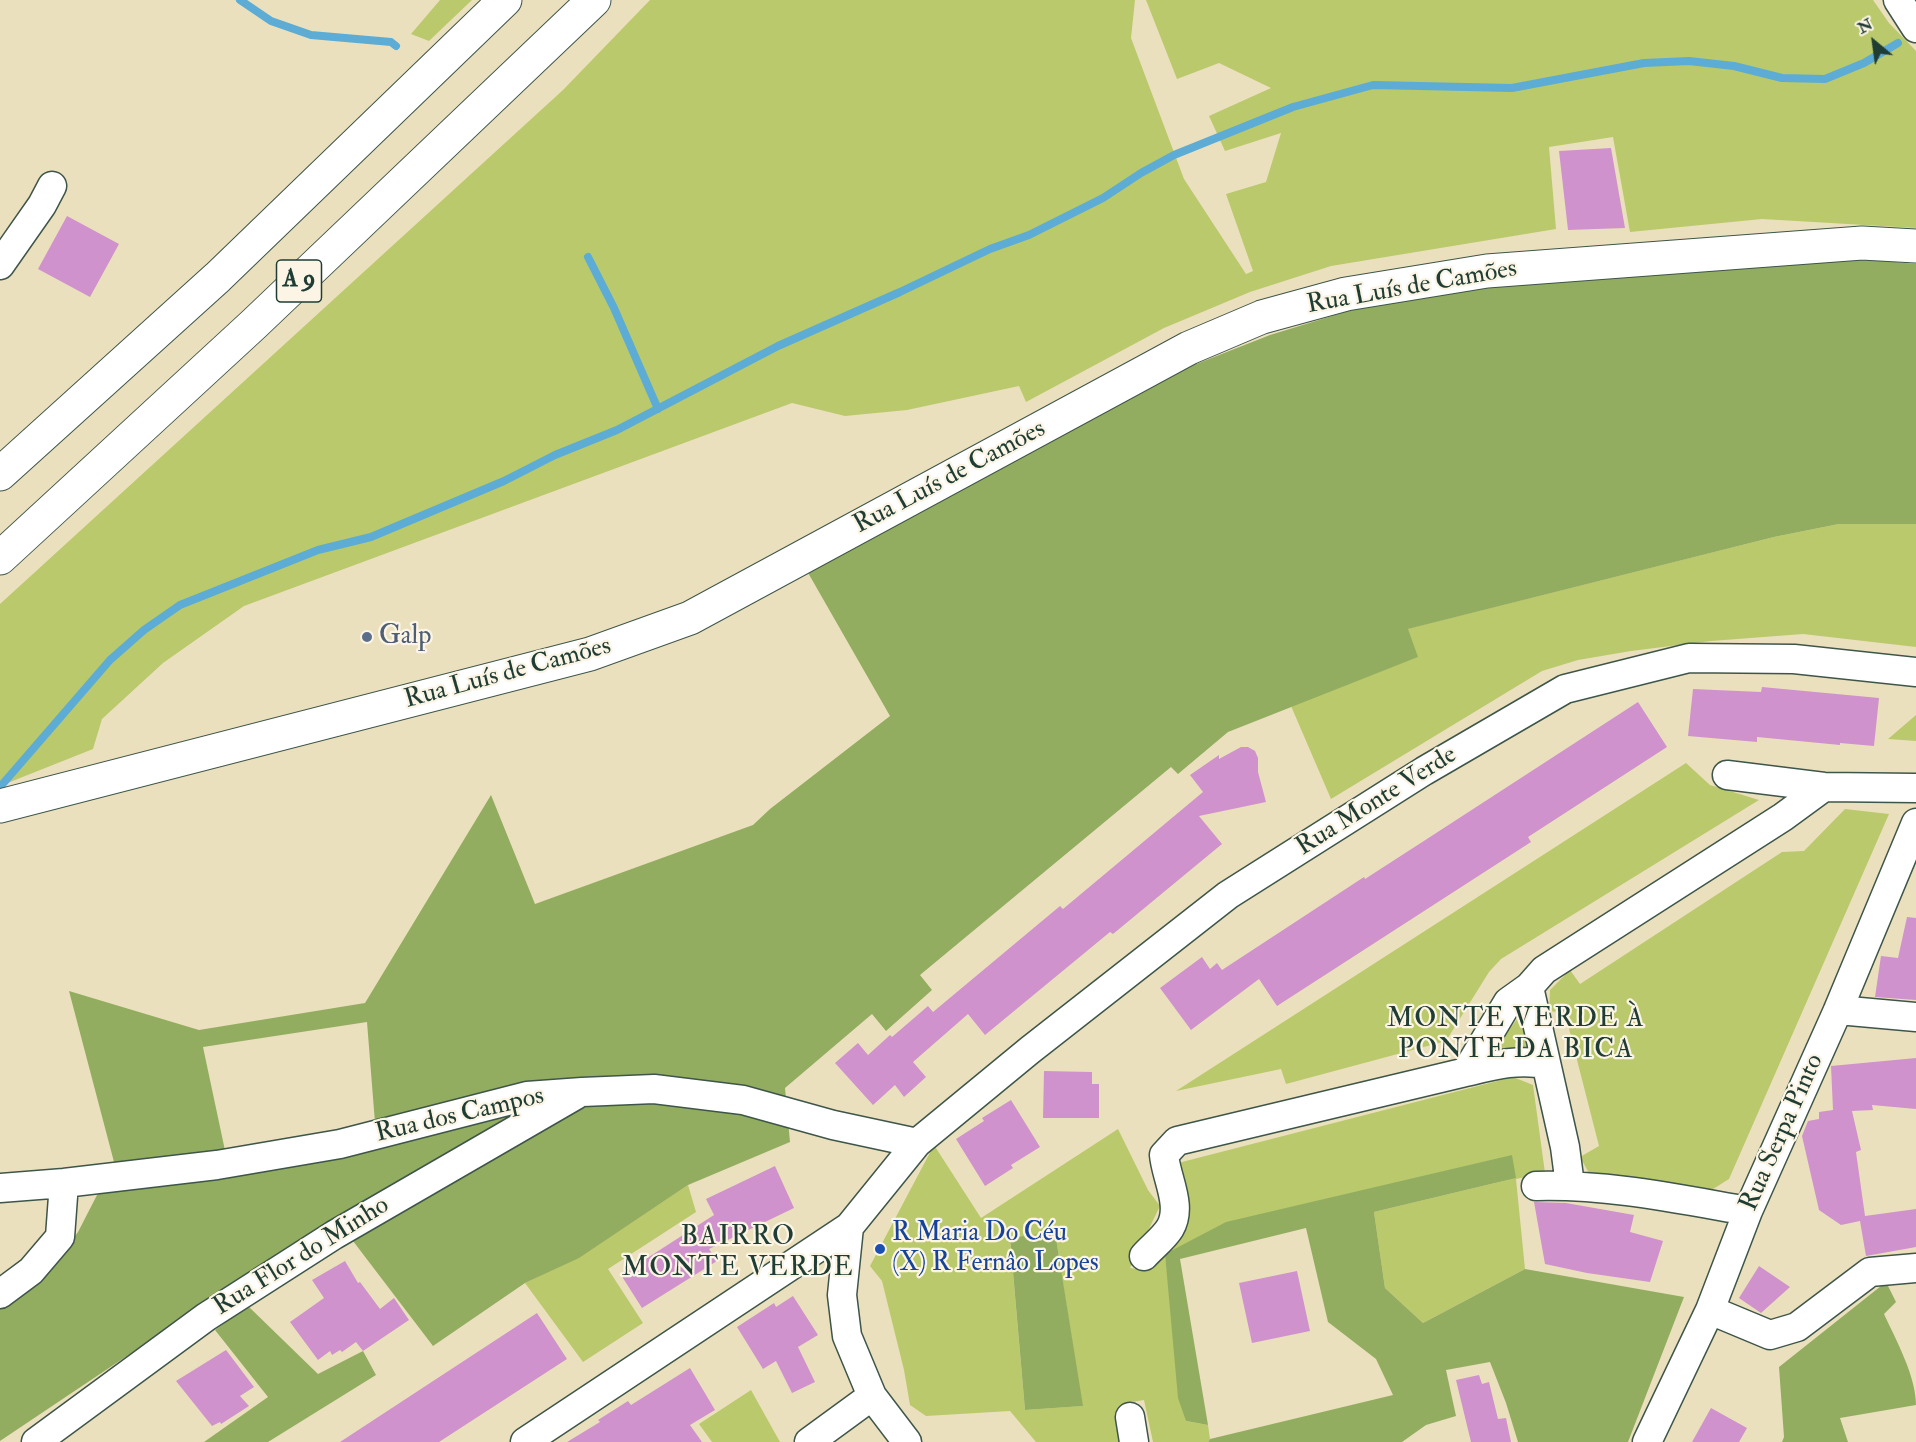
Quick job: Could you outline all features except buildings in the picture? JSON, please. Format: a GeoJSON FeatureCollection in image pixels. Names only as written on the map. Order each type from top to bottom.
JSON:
{"type":"FeatureCollection","features":[{"type":"Feature","properties":{"kind":"main road","name":"A 9"},"geometry":{"type":"LineString","coordinates":[[0,474],[218,277],[505,0]]}},
{"type":"Feature","properties":{"kind":"main road","name":"A 9"},"geometry":{"type":"LineString","coordinates":[[0,558],[254,324],[594,0]]}},
{"type":"Feature","properties":{"kind":"main road","name":"Rua Luís de Camões"},"geometry":{"type":"LineString","coordinates":[[0,806],[590,654],[690,618],[1189,348],[1262,317],[1346,294],[1487,271],[1862,243],[1916,246]]}},
{"type":"Feature","properties":{"kind":"street"},"geometry":{"type":"LineString","coordinates":[[0,265],[42,205],[52,186]]}},
{"type":"Feature","properties":{"kind":"street","name":"Rua Monte Verde"},"geometry":{"type":"LineString","coordinates":[[525,1442],[849,1227],[917,1143],[1030,1050],[1228,895],[1424,771],[1565,689],[1689,658],[1794,659],[1916,672]]}},
{"type":"Feature","properties":{"kind":"street"},"geometry":{"type":"LineString","coordinates":[[1727,774],[1824,787],[1916,788]]}},
{"type":"Feature","properties":{"kind":"street"},"geometry":{"type":"LineString","coordinates":[[1466,1072],[1508,1002],[1529,987],[1544,970],[1784,817],[1824,787]]}},
{"type":"Feature","properties":{"kind":"street","name":"Rua Serpa Pinto"},"geometry":{"type":"LineString","coordinates":[[1647,1442],[1710,1310],[1748,1210],[1838,1010],[1916,823]]}},
{"type":"Feature","properties":{"kind":"street"},"geometry":{"type":"LineString","coordinates":[[1529,987],[1565,1147],[1570,1185]]}},
{"type":"Feature","properties":{"kind":"street"},"geometry":{"type":"LineString","coordinates":[[1838,1010],[1916,1017]]}},
{"type":"Feature","properties":{"kind":"street"},"geometry":{"type":"LineString","coordinates":[[1144,1256],[1169,1229],[1174,1218],[1176,1205],[1164,1155],[1176,1141],[1509,1062],[1529,1061],[1546,1064]]}},
{"type":"Feature","properties":{"kind":"street","name":"Rua dos Campos"},"geometry":{"type":"LineString","coordinates":[[0,1188],[217,1165],[340,1144],[527,1096],[582,1092],[654,1089],[743,1100],[833,1125],[917,1143]]}},
{"type":"Feature","properties":{"kind":"street","name":"Rua Flor do Minho"},"geometry":{"type":"LineString","coordinates":[[36,1442],[216,1311],[334,1235],[582,1092]]}},
{"type":"Feature","properties":{"kind":"street"},"geometry":{"type":"LineString","coordinates":[[0,1294],[31,1271],[60,1237],[64,1183]]}},
{"type":"Feature","properties":{"kind":"street"},"geometry":{"type":"LineString","coordinates":[[1536,1186],[1570,1185],[1629,1191],[1748,1210]]}},
{"type":"Feature","properties":{"kind":"street"},"geometry":{"type":"LineString","coordinates":[[849,1227],[842,1295],[847,1335],[872,1396],[907,1442]]}},
{"type":"Feature","properties":{"kind":"street"},"geometry":{"type":"LineString","coordinates":[[1710,1310],[1770,1335],[1797,1326],[1870,1272],[1916,1268]]}},
{"type":"Feature","properties":{"kind":"street"},"geometry":{"type":"LineString","coordinates":[[809,1442],[872,1396]]}},
{"type":"Feature","properties":{"kind":"green space"},"geometry":{"type":"Polygon","coordinates":[[[440,0],[472,0],[429,41],[411,34],[440,0]]]}},
{"type":"Feature","properties":{"kind":"green space"},"geometry":{"type":"Polygon","coordinates":[[[650,0],[1135,0],[1131,38],[1184,179],[1246,274],[1253,271],[1226,194],[1266,182],[1281,133],[1225,151],[1209,116],[1271,88],[1219,63],[1177,79],[1146,0],[1873,0],[1889,23],[1916,51],[1916,228],[1762,219],[1630,232],[1613,137],[1549,147],[1556,229],[1331,266],[1250,292],[1164,328],[1026,402],[1019,386],[907,410],[845,416],[792,403],[244,606],[163,663],[102,719],[93,749],[0,786],[0,604],[563,90],[650,0]]]}},
{"type":"Feature","properties":{"kind":"green space"},"geometry":{"type":"Polygon","coordinates":[[[1863,259],[1916,264],[1916,524],[1839,524],[1774,537],[1408,629],[1418,657],[1228,732],[1178,774],[1171,767],[920,975],[932,990],[886,1031],[872,1014],[785,1088],[790,1142],[688,1185],[579,1258],[525,1283],[433,1346],[337,1220],[182,1319],[0,1441],[0,1305],[45,1275],[78,1232],[114,1162],[69,991],[199,1030],[365,1003],[491,795],[535,904],[753,825],[770,809],[890,716],[807,571],[1186,368],[1270,335],[1358,308],[1445,291],[1554,280],[1863,259]],[[367,1022],[203,1047],[230,1174],[377,1148],[367,1022]]]}},
{"type":"Feature","properties":{"kind":"green space"},"geometry":{"type":"Polygon","coordinates":[[[1839,524],[1916,524],[1916,647],[1803,634],[1711,641],[1578,660],[1542,671],[1331,799],[1291,706],[1417,657],[1407,629],[1774,537],[1839,524]]]}},
{"type":"Feature","properties":{"kind":"green space"},"geometry":{"type":"Polygon","coordinates":[[[1916,715],[1916,741],[1888,739],[1916,715]]]}},
{"type":"Feature","properties":{"kind":"green space"},"geometry":{"type":"Polygon","coordinates":[[[1686,763],[1710,785],[1759,800],[1501,959],[1489,972],[1446,1041],[1286,1084],[1281,1069],[1176,1091],[1686,763]]]}},
{"type":"Feature","properties":{"kind":"green space"},"geometry":{"type":"Polygon","coordinates":[[[1845,809],[1889,814],[1729,1179],[1702,1196],[1589,1173],[1580,1157],[1599,1146],[1565,1013],[1549,1011],[1550,990],[1570,970],[1580,984],[1782,852],[1804,851],[1845,809]]]}},
{"type":"Feature","properties":{"kind":"green space"},"geometry":{"type":"Polygon","coordinates":[[[1523,1011],[1531,1046],[1500,1052],[1495,1049],[1523,1011]]]}},
{"type":"Feature","properties":{"kind":"green space"},"geometry":{"type":"Polygon","coordinates":[[[1513,1077],[1533,1085],[1545,1173],[1516,1179],[1525,1269],[1423,1323],[1385,1288],[1374,1212],[1516,1178],[1165,1254],[1186,1421],[1208,1425],[1210,1439],[1208,1442],[1153,1442],[1144,1400],[1121,1404],[1121,1442],[1036,1442],[1010,1411],[926,1416],[910,1405],[904,1370],[882,1281],[870,1266],[934,1145],[981,1218],[1118,1129],[1148,1190],[1160,1206],[1130,1268],[1143,1270],[1181,1186],[1178,1163],[1513,1077]],[[1055,1232],[1010,1239],[1025,1410],[1082,1406],[1055,1232]]]}},
{"type":"Feature","properties":{"kind":"green space"},"geometry":{"type":"Polygon","coordinates":[[[1512,1155],[1516,1178],[1374,1212],[1385,1288],[1423,1323],[1525,1269],[1684,1297],[1628,1442],[1518,1442],[1490,1362],[1446,1370],[1456,1416],[1426,1425],[1402,1442],[1208,1442],[1210,1439],[1393,1395],[1376,1359],[1328,1322],[1306,1228],[1180,1259],[1208,1425],[1186,1421],[1178,1398],[1165,1254],[1226,1222],[1512,1155]]]}},
{"type":"Feature","properties":{"kind":"green space"},"geometry":{"type":"Polygon","coordinates":[[[688,1185],[696,1212],[608,1269],[643,1323],[583,1362],[525,1283],[579,1257],[688,1185]]]}},
{"type":"Feature","properties":{"kind":"green space"},"geometry":{"type":"Polygon","coordinates":[[[1055,1232],[1083,1406],[1025,1410],[1010,1238],[1055,1232]]]}},
{"type":"Feature","properties":{"kind":"green space"},"geometry":{"type":"Polygon","coordinates":[[[1886,1282],[1896,1302],[1884,1314],[1909,1370],[1916,1405],[1840,1418],[1848,1442],[1782,1442],[1784,1437],[1779,1367],[1886,1282]]]}},
{"type":"Feature","properties":{"kind":"green space"},"geometry":{"type":"Polygon","coordinates":[[[248,1306],[318,1374],[363,1351],[376,1375],[268,1442],[204,1442],[268,1397],[215,1330],[248,1306]]]}},
{"type":"Feature","properties":{"kind":"green space"},"geometry":{"type":"Polygon","coordinates":[[[751,1390],[780,1442],[712,1442],[699,1424],[751,1390]]]}},
{"type":"Feature","properties":{"kind":"waterway"},"geometry":{"type":"LineString","coordinates":[[240,0],[271,21],[311,35],[391,42],[396,46]]}},
{"type":"Feature","properties":{"kind":"waterway"},"geometry":{"type":"LineString","coordinates":[[0,787],[110,660],[144,630],[180,605],[318,550],[371,537],[504,481],[555,455],[617,430],[778,346],[990,249],[1029,235],[1103,198],[1174,155],[1293,107],[1373,85],[1512,88],[1644,63],[1689,61],[1734,66],[1782,78],[1825,79],[1864,63],[1898,43]]}},
{"type":"Feature","properties":{"kind":"waterway"},"geometry":{"type":"LineString","coordinates":[[588,257],[614,308],[658,409]]}},
{"type":"Feature","properties":{"kind":"place","name":"Galp"},"geometry":{"type":"Point","coordinates":[367,637]}},
{"type":"Feature","properties":{"kind":"place","name":"R Maria Do Céu (X) R Fernâo Lopes"},"geometry":{"type":"Point","coordinates":[880,1249]}},
{"type":"Feature","properties":{"kind":"district","name":"MONTE VERDE À PONTE DA BICA"},"geometry":{"type":"Point","coordinates":[1516,1036]}},
{"type":"Feature","properties":{"kind":"district","name":"BAIRRO MONTE VERDE"},"geometry":{"type":"Point","coordinates":[738,1254]}}]}
